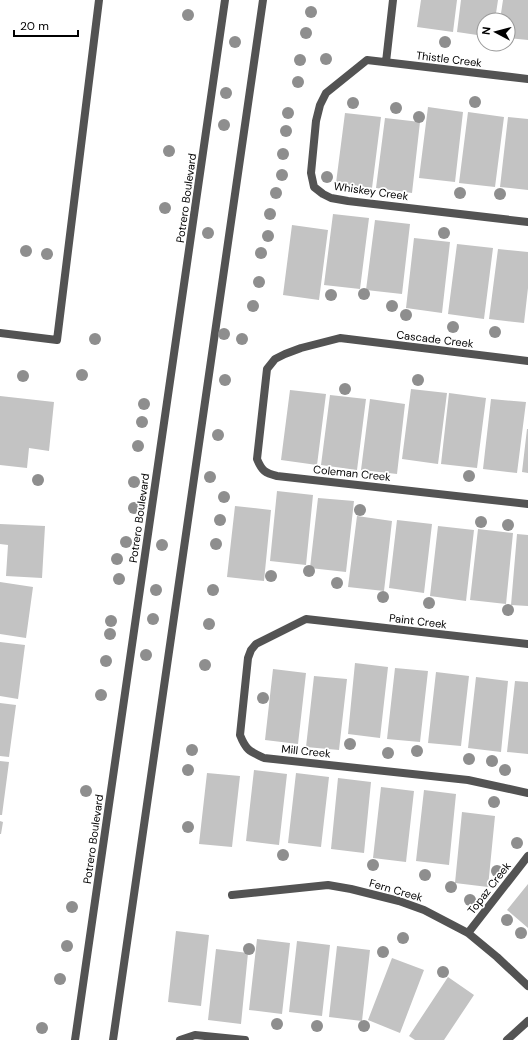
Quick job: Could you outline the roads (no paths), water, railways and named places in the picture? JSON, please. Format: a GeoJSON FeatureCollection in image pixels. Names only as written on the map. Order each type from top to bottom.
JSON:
{"type":"FeatureCollection","features":[{"type":"Feature","properties":{"kind":"street"},"geometry":{"type":"LineString","coordinates":[[0,333],[57,340],[99,0]]}},
{"type":"Feature","properties":{"kind":"street","name":"Potrero Boulevard"},"geometry":{"type":"LineString","coordinates":[[75,1040],[226,0]]}},
{"type":"Feature","properties":{"kind":"street"},"geometry":{"type":"LineString","coordinates":[[113,1040],[263,0]]}},
{"type":"Feature","properties":{"kind":"street"},"geometry":{"type":"LineString","coordinates":[[386,62],[393,0]]}},
{"type":"Feature","properties":{"kind":"street","name":"Thistle Creek"},"geometry":{"type":"LineString","coordinates":[[367,60],[528,79]]}},
{"type":"Feature","properties":{"kind":"street","name":"Whiskey Creek"},"geometry":{"type":"LineString","coordinates":[[367,60],[326,93],[320,105],[316,121],[311,173],[314,187],[322,194],[331,198],[348,201],[528,222]]}},
{"type":"Feature","properties":{"kind":"street","name":"Cascade Creek"},"geometry":{"type":"LineString","coordinates":[[340,338],[528,361]]}},
{"type":"Feature","properties":{"kind":"street","name":"Coleman Creek"},"geometry":{"type":"LineString","coordinates":[[340,338],[301,348],[285,354],[275,359],[267,369],[257,459],[260,467],[267,473],[278,476],[528,504]]}},
{"type":"Feature","properties":{"kind":"street","name":"Paint Creek"},"geometry":{"type":"LineString","coordinates":[[306,619],[528,644]]}},
{"type":"Feature","properties":{"kind":"street","name":"Mill Creek"},"geometry":{"type":"LineString","coordinates":[[306,619],[256,644],[248,658],[240,735],[244,746],[251,752],[264,758],[468,780],[528,793]]}},
{"type":"Feature","properties":{"kind":"street","name":"Topaz Creek"},"geometry":{"type":"LineString","coordinates":[[468,933],[528,856]]}},
{"type":"Feature","properties":{"kind":"street","name":"Fern Creek"},"geometry":{"type":"LineString","coordinates":[[232,895],[328,885],[351,889],[399,902],[424,910],[468,933],[497,957],[528,986]]}},
{"type":"Feature","properties":{"kind":"street"},"geometry":{"type":"LineString","coordinates":[[507,1040],[528,1021]]}},
{"type":"Feature","properties":{"kind":"street"},"geometry":{"type":"LineString","coordinates":[[180,1040],[195,1035],[245,1040]]}}]}
